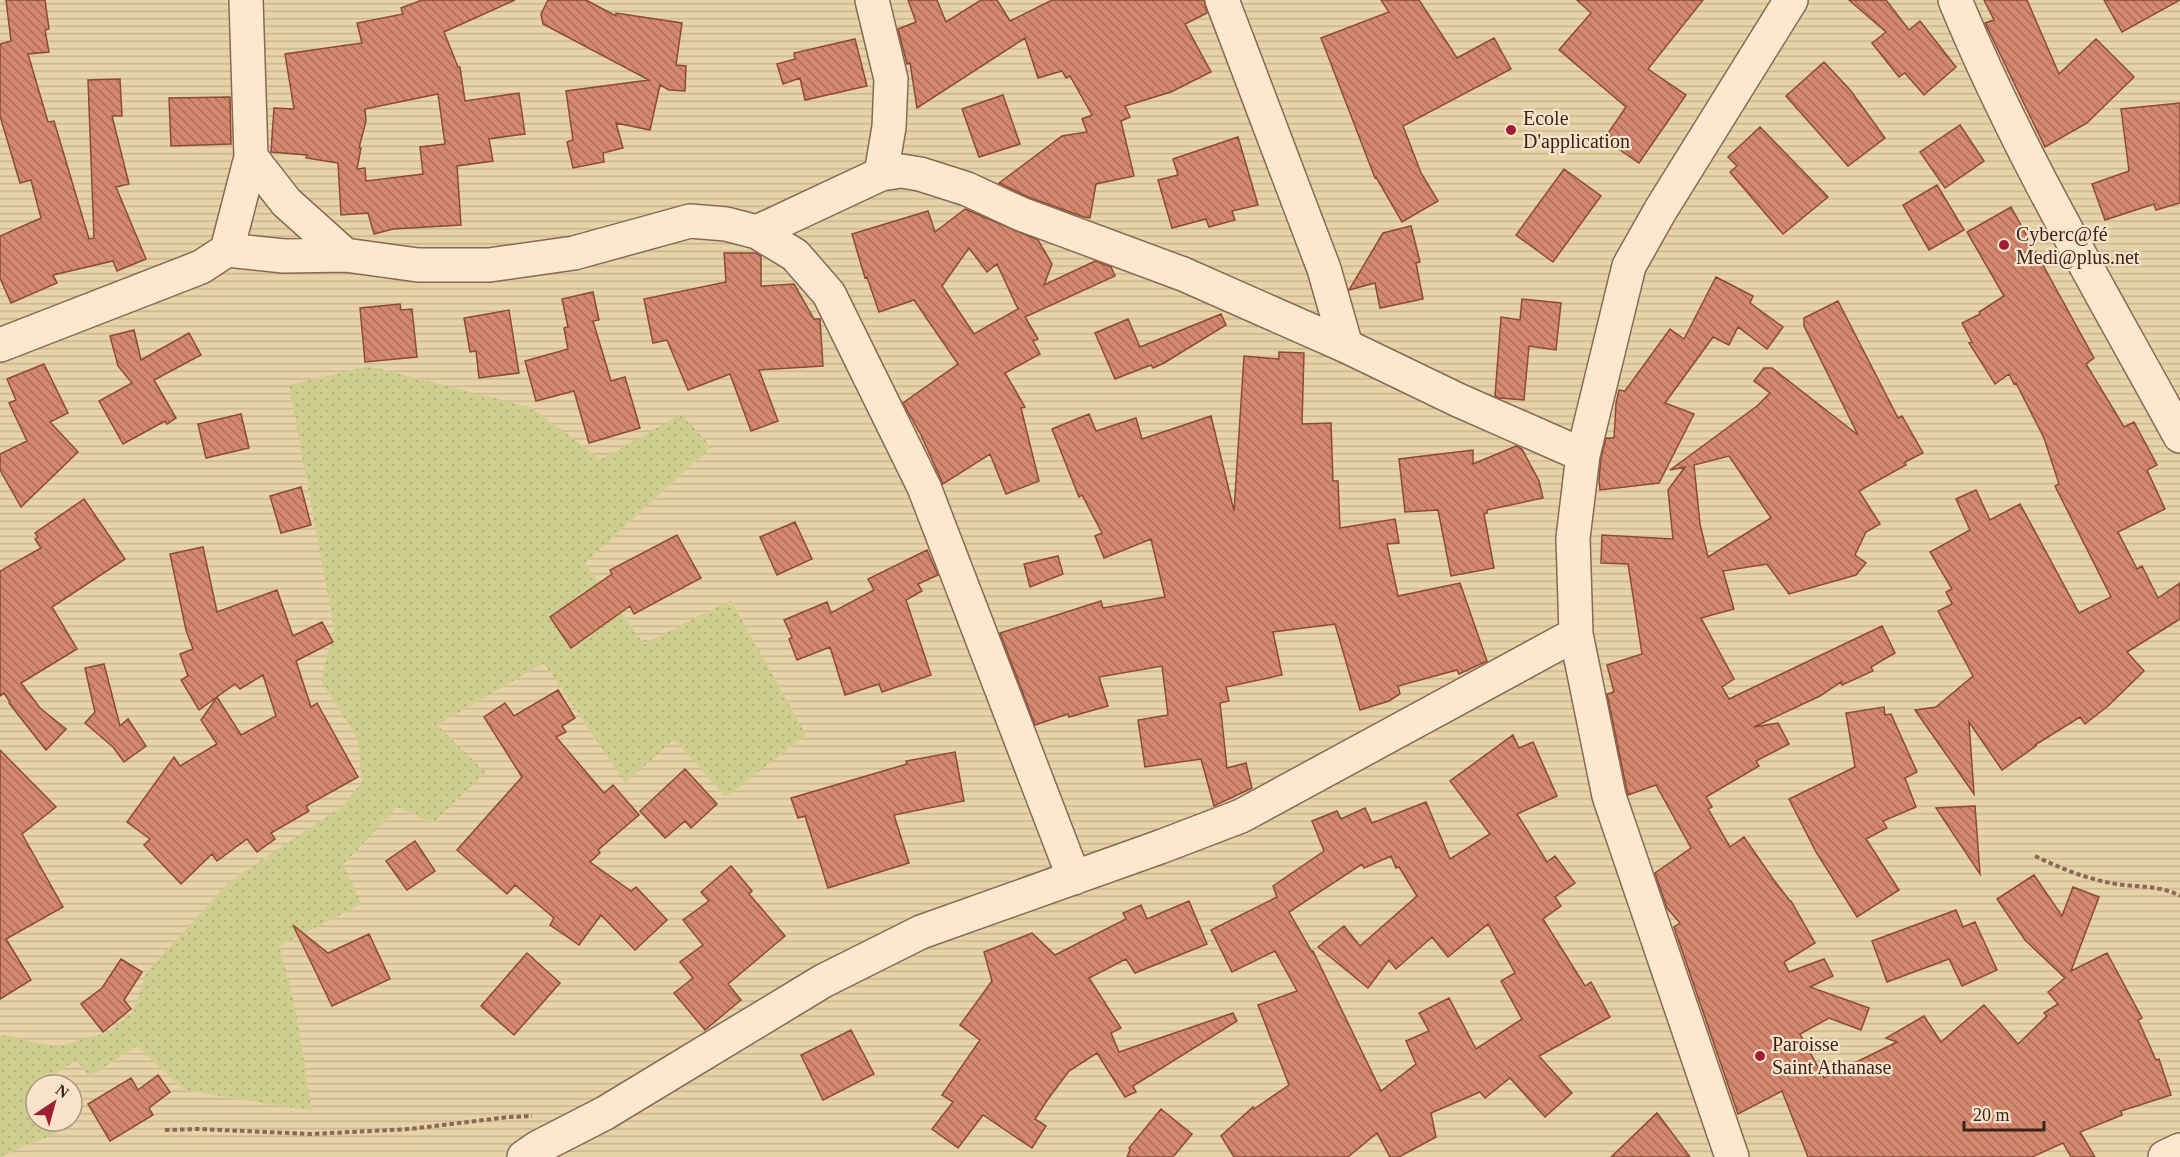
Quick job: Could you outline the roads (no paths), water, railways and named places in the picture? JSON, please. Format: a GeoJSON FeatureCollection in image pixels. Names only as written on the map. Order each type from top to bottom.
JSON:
{"type":"FeatureCollection","features":[{"type":"Feature","properties":{"kind":"street"},"geometry":{"type":"LineString","coordinates":[[227,250],[251,157],[248,0]]}},
{"type":"Feature","properties":{"kind":"street"},"geometry":{"type":"LineString","coordinates":[[872,0],[891,79],[889,127],[881,174]]}},
{"type":"Feature","properties":{"kind":"street"},"geometry":{"type":"LineString","coordinates":[[1222,0],[1324,269],[1346,346]]}},
{"type":"Feature","properties":{"kind":"street"},"geometry":{"type":"LineString","coordinates":[[1732,1157],[1609,796],[1576,634],[1573,538],[1583,455],[1629,266],[1660,211],[1791,0]]}},
{"type":"Feature","properties":{"kind":"street"},"geometry":{"type":"LineString","coordinates":[[1954,0],[1972,42],[2038,176],[2180,436]]}},
{"type":"Feature","properties":{"kind":"street"},"geometry":{"type":"LineString","coordinates":[[251,157],[286,202],[345,255]]}},
{"type":"Feature","properties":{"kind":"street"},"geometry":{"type":"LineString","coordinates":[[757,232],[881,174],[901,171],[920,174],[967,189],[1020,214],[1183,273],[1583,455]]}},
{"type":"Feature","properties":{"kind":"street"},"geometry":{"type":"LineString","coordinates":[[0,345],[201,267],[227,250],[284,256],[345,255],[418,265],[489,265],[574,253],[690,221],[726,224],[757,232],[795,255],[829,294],[924,487],[1074,878]]}},
{"type":"Feature","properties":{"kind":"street"},"geometry":{"type":"LineString","coordinates":[[524,1157],[605,1113],[823,981],[921,932],[1160,848],[1241,816],[1398,732],[1486,680],[1576,634]]}},
{"type":"Feature","properties":{"kind":"street"},"geometry":{"type":"LineString","coordinates":[[2165,1157],[2180,1150]]}},
{"type":"Feature","properties":{"kind":"place","name":"Ecole D'application"},"geometry":{"type":"Point","coordinates":[1511,130]}},
{"type":"Feature","properties":{"kind":"place","name":"Cyberc@fé Medi@plus.net"},"geometry":{"type":"Point","coordinates":[2004,245]}},
{"type":"Feature","properties":{"kind":"place","name":"Paroisse Saint Athanase"},"geometry":{"type":"Point","coordinates":[1760,1056]}}]}
